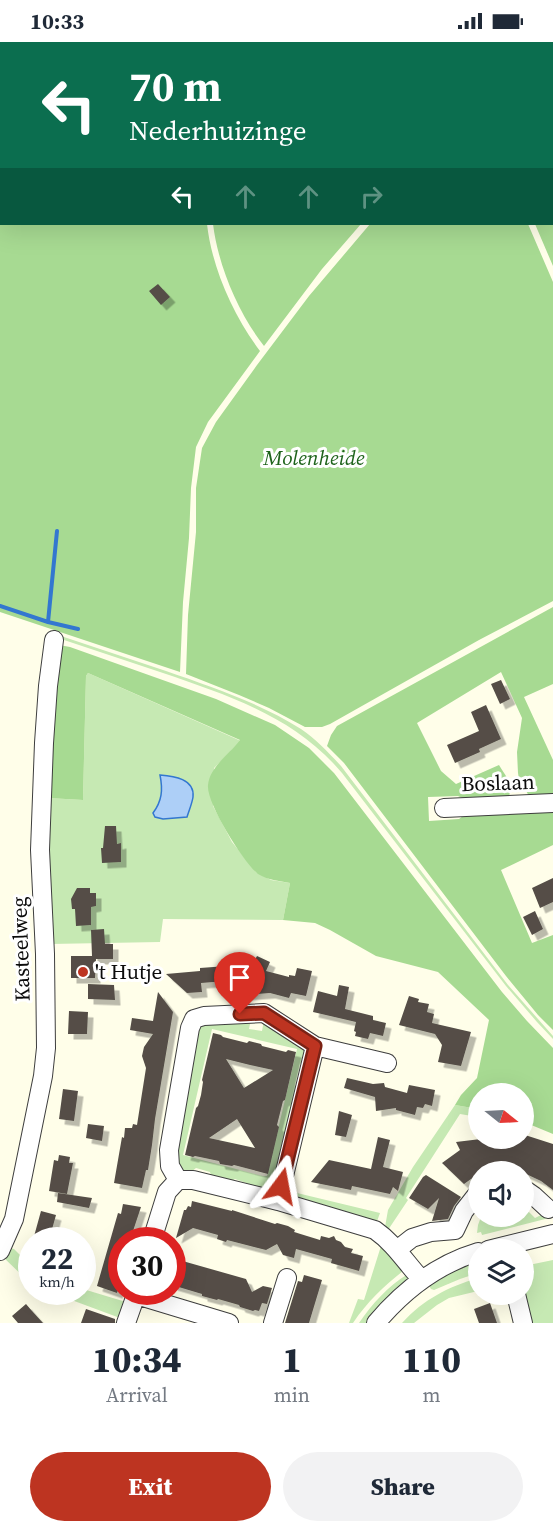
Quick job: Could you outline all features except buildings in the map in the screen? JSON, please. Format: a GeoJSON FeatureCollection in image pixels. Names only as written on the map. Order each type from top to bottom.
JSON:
{"type":"FeatureCollection","features":[{"type":"Feature","properties":{"kind":"street","name":"Kasteelweg"},"geometry":{"type":"LineString","coordinates":[[0,1251],[15,1219],[46,1048],[45,954],[40,850],[44,744],[54,640]]}},
{"type":"Feature","properties":{"kind":"street","name":"Boslaan"},"geometry":{"type":"LineString","coordinates":[[444,808],[553,803]]}},
{"type":"Feature","properties":{"kind":"street"},"geometry":{"type":"LineString","coordinates":[[178,1180],[170,1166],[169,1150],[190,1028],[194,1019],[204,1016],[264,1013],[315,1046],[387,1063]]}},
{"type":"Feature","properties":{"kind":"street"},"geometry":{"type":"LineString","coordinates":[[278,1201],[315,1046]]}},
{"type":"Feature","properties":{"kind":"street"},"geometry":{"type":"LineString","coordinates":[[156,1227],[167,1192],[178,1180],[193,1180],[278,1201],[375,1230],[386,1237],[423,1280]]}},
{"type":"Feature","properties":{"kind":"street"},"geometry":{"type":"LineString","coordinates":[[534,1196],[548,1209]]}},
{"type":"Feature","properties":{"kind":"street"},"geometry":{"type":"LineString","coordinates":[[398,1250],[412,1238],[431,1232],[455,1230],[468,1206]]}},
{"type":"Feature","properties":{"kind":"street"},"geometry":{"type":"LineString","coordinates":[[533,1239],[553,1234]]}},
{"type":"Feature","properties":{"kind":"street"},"geometry":{"type":"LineString","coordinates":[[376,1323],[401,1296],[454,1261],[468,1256]]}},
{"type":"Feature","properties":{"kind":"street"},"geometry":{"type":"LineString","coordinates":[[273,1323],[287,1278]]}},
{"type":"Feature","properties":{"kind":"street"},"geometry":{"type":"LineString","coordinates":[[126,1323],[132,1305]]}},
{"type":"Feature","properties":{"kind":"street"},"geometry":{"type":"LineString","coordinates":[[173,1305],[229,1323]]}},
{"type":"Feature","properties":{"kind":"street"},"geometry":{"type":"LineString","coordinates":[[519,1305],[523,1323]]}},
{"type":"Feature","properties":{"kind":"green space"},"geometry":{"type":"Polygon","coordinates":[[[0,225],[207,225],[225,291],[260,351],[208,422],[196,447],[191,488],[180,672],[0,612],[0,225]]]}},
{"type":"Feature","properties":{"kind":"green space"},"geometry":{"type":"Polygon","coordinates":[[[213,225],[360,225],[322,269],[264,346],[238,304],[224,272],[213,225]]]}},
{"type":"Feature","properties":{"kind":"green space","name":"Molenheide"},"geometry":{"type":"Polygon","coordinates":[[[369,225],[528,225],[553,282],[553,601],[322,727],[305,727],[269,708],[186,674],[188,615],[196,532],[196,488],[202,448],[216,422],[309,296],[369,225]]]}},
{"type":"Feature","properties":{"kind":"green space"},"geometry":{"type":"Polygon","coordinates":[[[535,225],[553,225],[553,266],[535,225]]]}},
{"type":"Feature","properties":{"kind":"green space"},"geometry":{"type":"Polygon","coordinates":[[[553,607],[553,684],[524,697],[553,760],[553,795],[529,796],[519,779],[517,752],[522,718],[501,672],[417,723],[441,771],[456,784],[499,765],[510,788],[509,797],[466,800],[458,796],[428,797],[429,821],[459,819],[466,814],[553,811],[553,845],[501,870],[532,943],[553,935],[553,1030],[506,976],[344,763],[327,746],[337,726],[553,607]]]}},
{"type":"Feature","properties":{"kind":"green space"},"geometry":{"type":"Polygon","coordinates":[[[58,635],[235,696],[269,711],[312,737],[341,766],[508,985],[553,1036],[553,1039],[506,986],[342,773],[304,737],[237,700],[58,638],[58,635]]]}},
{"type":"Feature","properties":{"kind":"green space"},"geometry":{"type":"Polygon","coordinates":[[[59,645],[216,699],[275,725],[309,748],[334,773],[502,992],[553,1048],[553,1134],[534,1126],[534,1083],[472,1083],[477,1078],[489,1020],[438,972],[376,956],[315,923],[283,920],[290,883],[266,878],[252,868],[227,832],[209,794],[208,785],[212,772],[240,740],[88,673],[86,676],[83,800],[48,798],[59,645]]]}},
{"type":"Feature","properties":{"kind":"green space"},"geometry":{"type":"Polygon","coordinates":[[[88,673],[241,741],[214,768],[213,806],[232,842],[256,872],[271,880],[290,883],[283,920],[163,919],[160,942],[50,944],[48,798],[83,800],[86,676],[88,673]]]}},
{"type":"Feature","properties":{"kind":"green space"},"geometry":{"type":"Polygon","coordinates":[[[251,1019],[249,1029],[262,1031],[264,1020],[268,1022],[268,1026],[289,1040],[297,1039],[307,1049],[305,1061],[300,1064],[295,1085],[299,1092],[288,1138],[282,1143],[274,1177],[277,1182],[276,1187],[269,1192],[252,1189],[249,1184],[235,1179],[229,1182],[196,1168],[191,1172],[181,1171],[173,1154],[178,1150],[184,1118],[180,1113],[196,1026],[251,1019]],[[212,1029],[183,1155],[267,1176],[297,1049],[212,1029]]]}},
{"type":"Feature","properties":{"kind":"green space"},"geometry":{"type":"Polygon","coordinates":[[[468,1088],[468,1107],[455,1105],[468,1088]]]}},
{"type":"Feature","properties":{"kind":"green space"},"geometry":{"type":"Polygon","coordinates":[[[455,1105],[468,1107],[468,1115],[460,1114],[388,1230],[385,1227],[388,1210],[413,1167],[455,1105]]]}},
{"type":"Feature","properties":{"kind":"green space"},"geometry":{"type":"Polygon","coordinates":[[[297,1193],[380,1213],[376,1224],[296,1201],[297,1193]]]}},
{"type":"Feature","properties":{"kind":"green space"},"geometry":{"type":"Polygon","coordinates":[[[553,1213],[553,1217],[534,1222],[534,1217],[543,1214],[553,1213]]]}},
{"type":"Feature","properties":{"kind":"green space"},"geometry":{"type":"Polygon","coordinates":[[[478,1227],[514,1227],[482,1235],[481,1232],[477,1233],[478,1227]]]}},
{"type":"Feature","properties":{"kind":"green space"},"geometry":{"type":"Polygon","coordinates":[[[381,1246],[403,1271],[376,1295],[353,1323],[349,1323],[358,1299],[364,1300],[381,1246]]]}},
{"type":"Feature","properties":{"kind":"green space"},"geometry":{"type":"Polygon","coordinates":[[[7,1247],[14,1249],[18,1253],[18,1271],[2,1256],[7,1247]]]}},
{"type":"Feature","properties":{"kind":"green space"},"geometry":{"type":"Polygon","coordinates":[[[553,1260],[553,1323],[529,1323],[526,1305],[534,1305],[534,1264],[553,1260]]]}},
{"type":"Feature","properties":{"kind":"green space"},"geometry":{"type":"Polygon","coordinates":[[[468,1264],[468,1276],[434,1290],[431,1289],[428,1284],[468,1264]]]}},
{"type":"Feature","properties":{"kind":"green space"},"geometry":{"type":"Polygon","coordinates":[[[408,1274],[406,1284],[369,1323],[359,1323],[381,1296],[408,1274]]]}},
{"type":"Feature","properties":{"kind":"green space"},"geometry":{"type":"Polygon","coordinates":[[[468,1281],[468,1293],[449,1298],[414,1323],[402,1323],[419,1307],[457,1285],[468,1281]]]}},
{"type":"Feature","properties":{"kind":"green space"},"geometry":{"type":"Polygon","coordinates":[[[96,1293],[108,1297],[108,1305],[125,1305],[120,1318],[85,1305],[96,1305],[96,1293]]]}},
{"type":"Feature","properties":{"kind":"water"},"geometry":{"type":"Polygon","coordinates":[[[160,775],[177,778],[191,786],[193,797],[187,817],[163,819],[155,817],[153,813],[161,795],[160,775]]]}},
{"type":"Feature","properties":{"kind":"waterway"},"geometry":{"type":"LineString","coordinates":[[48,622],[57,531]]}},
{"type":"Feature","properties":{"kind":"waterway"},"geometry":{"type":"LineString","coordinates":[[0,606],[78,629]]}},
{"type":"Feature","properties":{"kind":"place","name":"'t Hutje"},"geometry":{"type":"Point","coordinates":[83,972]}},
{"type":"Feature","properties":{"kind":"route"},"geometry":{"type":"LineString","coordinates":[[240,1014],[264,1013],[315,1046],[281,1186]]}}]}
